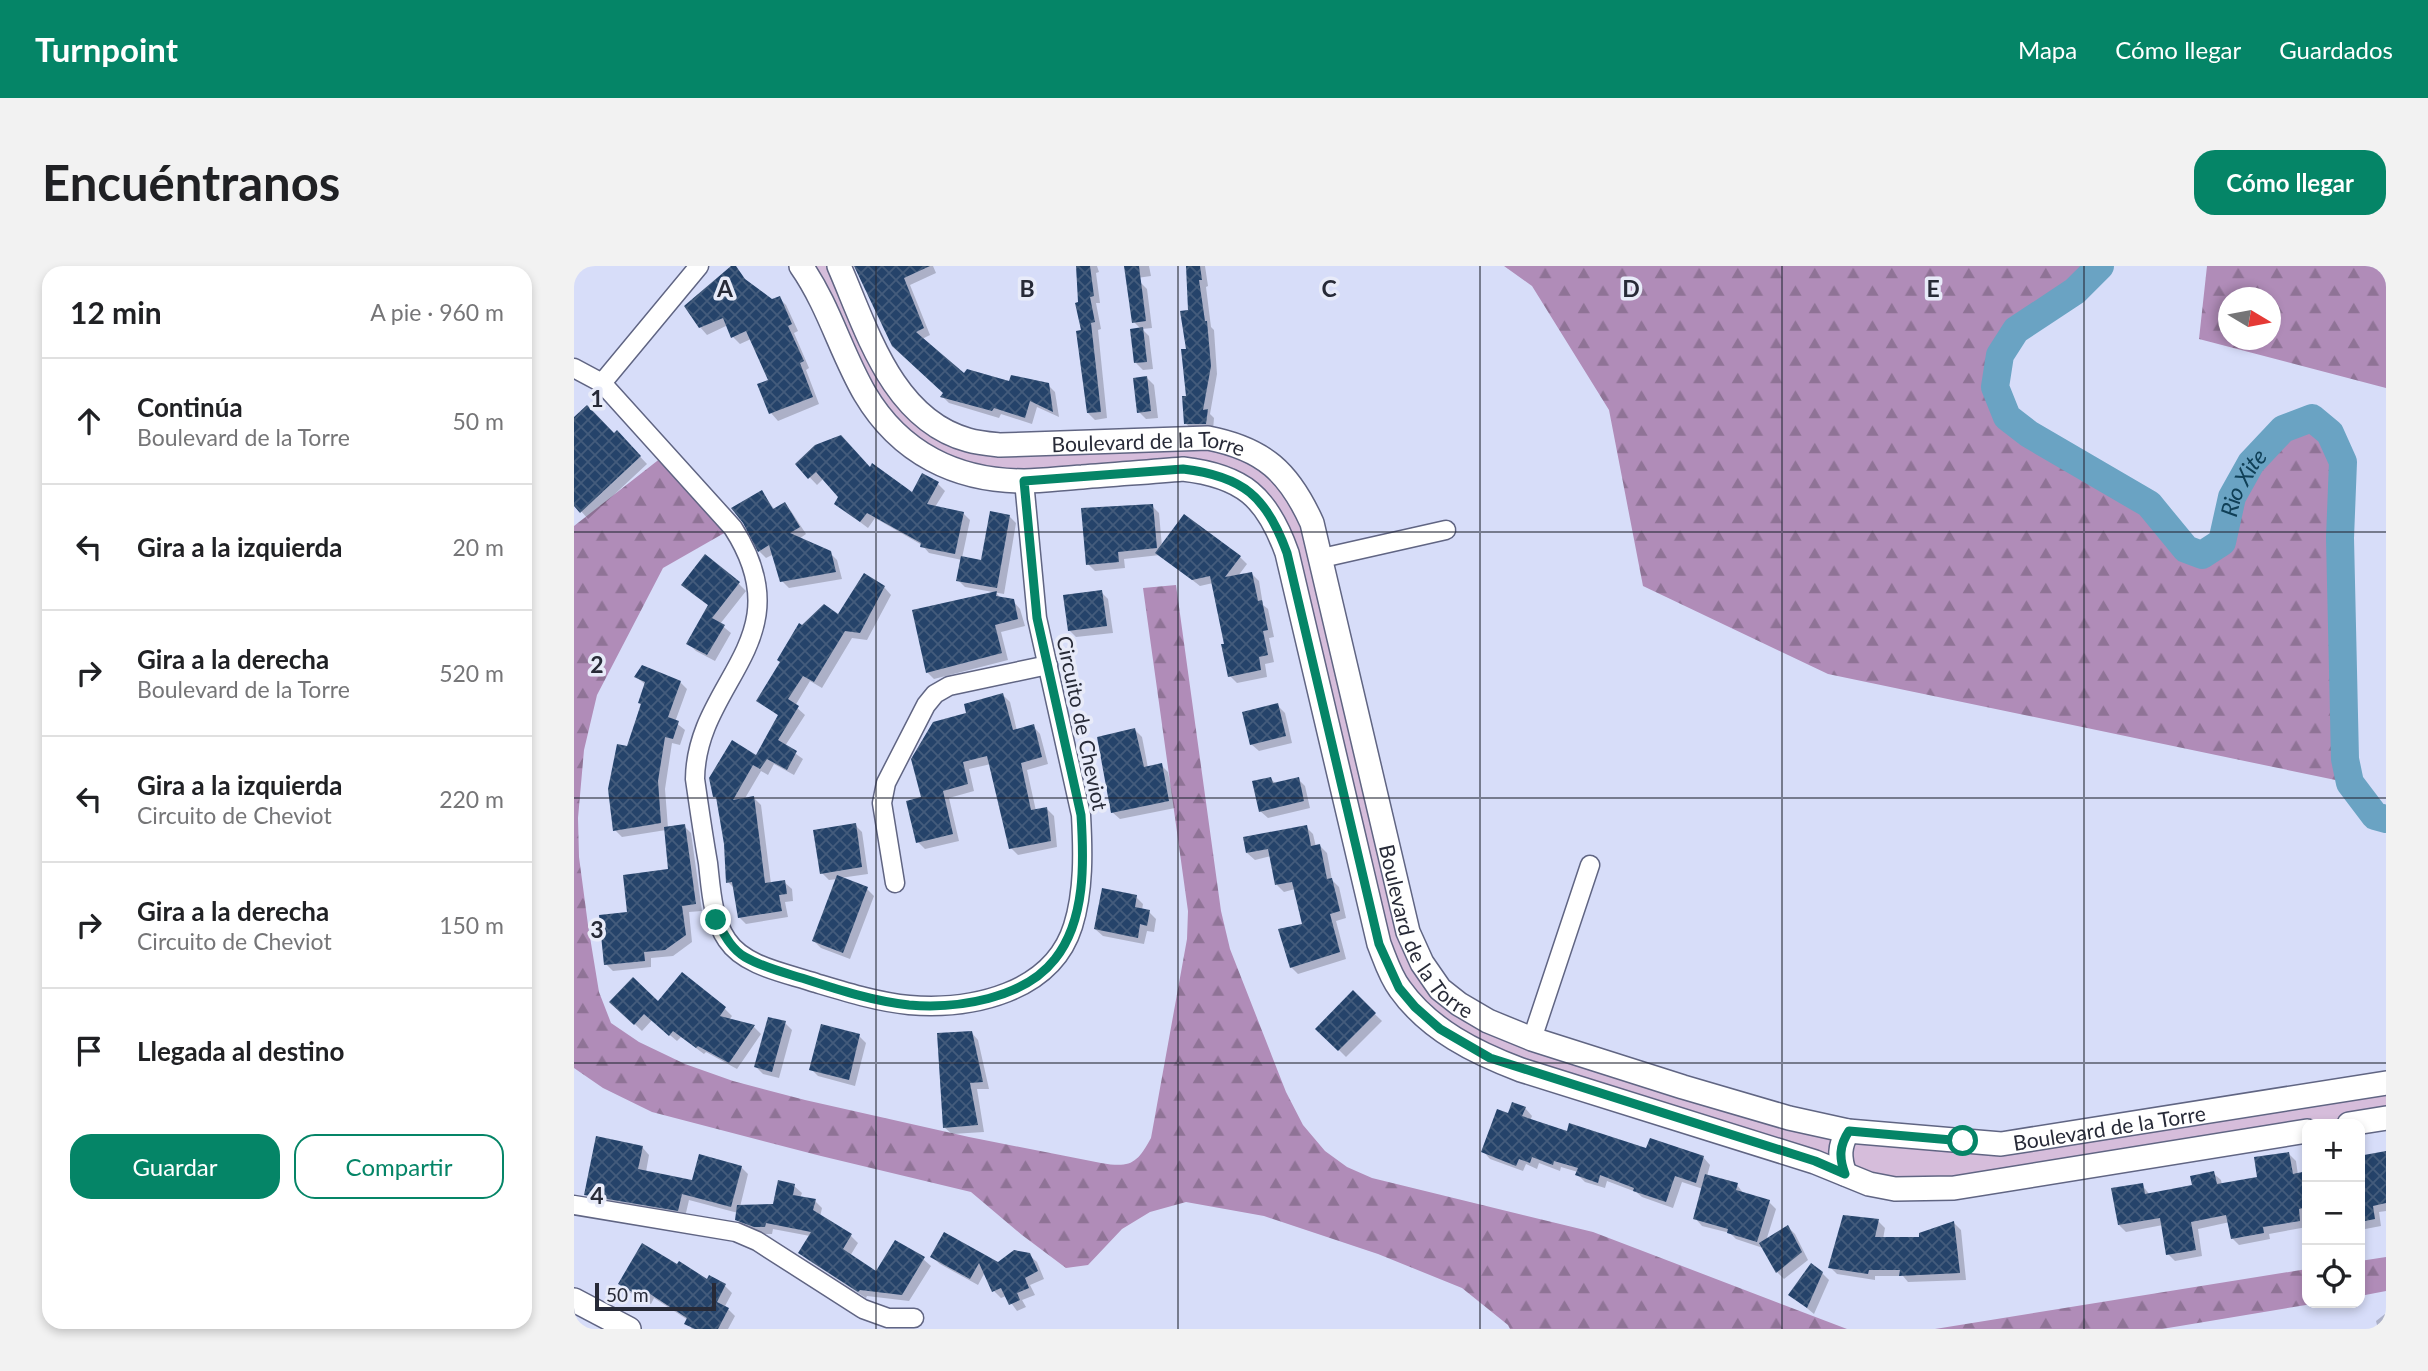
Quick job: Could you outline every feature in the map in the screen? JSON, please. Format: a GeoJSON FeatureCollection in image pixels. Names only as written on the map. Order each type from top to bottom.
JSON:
{"type":"FeatureCollection","features":[{"type":"Feature","properties":{"kind":"street"},"geometry":{"type":"LineString","coordinates":[[602,383],[699,266]]}},
{"type":"Feature","properties":{"kind":"street","name":"Boulevard de la Torre"},"geometry":{"type":"LineString","coordinates":[[801,266],[825,306],[864,392],[883,421],[904,443],[927,458],[956,471],[1024,481],[1183,469],[1208,472],[1241,485],[1261,500],[1277,524],[1287,553],[1379,944],[1399,988],[1415,1007],[1440,1029],[1490,1058],[1815,1161],[1869,1184],[1895,1189],[1954,1188],[2302,1132]]}},
{"type":"Feature","properties":{"kind":"street","name":"Boulevard de la Torre"},"geometry":{"type":"LineString","coordinates":[[839,266],[891,380],[905,398],[944,430],[968,440],[1000,445],[1208,438],[1251,450],[1273,464],[1301,498],[1312,523],[1408,932],[1422,962],[1440,989],[1488,1021],[1532,1039],[1776,1114],[1849,1131],[2001,1144],[2386,1083]]}},
{"type":"Feature","properties":{"kind":"street","name":"Circuito de Cheviot"},"geometry":{"type":"LineString","coordinates":[[574,368],[602,383],[733,528],[746,549],[755,574],[755,629],[746,654],[702,733],[695,756],[695,779],[716,920],[728,942],[744,957],[845,992],[909,1005],[940,1005],[1001,996],[1035,980],[1056,958],[1072,929],[1078,905],[1083,848],[1081,815],[1034,599],[1024,481]]}},
{"type":"Feature","properties":{"kind":"street"},"geometry":{"type":"LineString","coordinates":[[1322,558],[1446,530]]}},
{"type":"Feature","properties":{"kind":"street"},"geometry":{"type":"LineString","coordinates":[[895,883],[882,803],[886,783],[926,705],[935,694],[949,687],[1048,665]]}},
{"type":"Feature","properties":{"kind":"street"},"geometry":{"type":"LineString","coordinates":[[1532,1039],[1590,865]]}},
{"type":"Feature","properties":{"kind":"street"},"geometry":{"type":"LineString","coordinates":[[2365,1121],[2386,1118]]}},
{"type":"Feature","properties":{"kind":"street"},"geometry":{"type":"LineString","coordinates":[[1845,1174],[1840,1153],[1842,1140],[1849,1131]]}},
{"type":"Feature","properties":{"kind":"street"},"geometry":{"type":"LineString","coordinates":[[2001,1144],[2009,1154],[2011,1169],[2006,1178]]}},
{"type":"Feature","properties":{"kind":"street"},"geometry":{"type":"LineString","coordinates":[[574,1205],[736,1232],[757,1241],[863,1309],[888,1318],[914,1318]]}},
{"type":"Feature","properties":{"kind":"street"},"geometry":{"type":"LineString","coordinates":[[574,1300],[629,1329]]}},
{"type":"Feature","properties":{"kind":"green space"},"geometry":{"type":"Polygon","coordinates":[[[1504,266],[2100,266],[2075,291],[2016,330],[2000,355],[1995,387],[2007,417],[2029,434],[2149,504],[2186,549],[2202,554],[2222,542],[2232,497],[2251,463],[2283,429],[2312,418],[2330,433],[2343,462],[2340,538],[2345,759],[2350,783],[1828,674],[1643,586],[1609,410],[1532,286],[1504,266]]]}},
{"type":"Feature","properties":{"kind":"green space"},"geometry":{"type":"Polygon","coordinates":[[[2207,266],[2386,266],[2386,388],[2241,350],[2281,350],[2281,287],[2218,287],[2218,344],[2199,339],[2207,266]]]}},
{"type":"Feature","properties":{"kind":"green space"},"geometry":{"type":"Polygon","coordinates":[[[666,454],[733,528],[663,568],[597,695],[584,750],[578,818],[579,857],[599,992],[611,1023],[639,1042],[685,1064],[733,1081],[805,1100],[1101,1163],[1119,1165],[1137,1159],[1151,1138],[1187,939],[1188,911],[1143,588],[1176,585],[1221,911],[1230,949],[1286,1092],[1303,1125],[1325,1151],[1347,1167],[1372,1178],[1593,1232],[1847,1329],[1510,1329],[1462,1288],[1378,1254],[1264,1216],[1186,1202],[1150,1212],[1122,1229],[1088,1265],[1066,1268],[971,1192],[652,1112],[603,1088],[574,1068],[574,526],[666,454]]]}},
{"type":"Feature","properties":{"kind":"green space"},"geometry":{"type":"Polygon","coordinates":[[[2386,1257],[2386,1291],[2365,1295],[2365,1260],[2386,1257]]]}},
{"type":"Feature","properties":{"kind":"green space"},"geometry":{"type":"Polygon","coordinates":[[[2302,1270],[2302,1306],[2162,1329],[1935,1329],[2302,1270]]]}},
{"type":"Feature","properties":{"kind":"shaded area"},"geometry":{"type":"Polygon","coordinates":[[[801,266],[839,266],[891,380],[968,440],[1228,442],[1301,498],[1408,932],[1459,1004],[1789,1118],[2001,1144],[2386,1083],[2386,1118],[2365,1121],[2365,1119],[2302,1119],[2302,1125],[1925,1189],[1521,1070],[1399,988],[1277,524],[1208,472],[1024,481],[904,443],[801,266]]]}},
{"type":"Feature","properties":{"kind":"building"},"geometry":{"type":"Polygon","coordinates":[[[731,266],[736,266],[745,279],[772,299],[780,296],[792,324],[788,326],[804,361],[800,363],[813,397],[769,414],[757,384],[768,380],[746,331],[731,338],[723,318],[699,328],[684,306],[731,266]]]}},
{"type":"Feature","properties":{"kind":"building"},"geometry":{"type":"Polygon","coordinates":[[[854,266],[930,266],[904,278],[924,328],[916,332],[964,373],[967,369],[1009,381],[1011,375],[1049,383],[1053,412],[1030,401],[1025,418],[994,408],[992,411],[940,397],[943,393],[892,346],[854,266]]]}},
{"type":"Feature","properties":{"kind":"building"},"geometry":{"type":"Polygon","coordinates":[[[1076,266],[1090,266],[1094,296],[1090,297],[1095,322],[1091,323],[1101,412],[1087,413],[1076,331],[1081,330],[1075,303],[1078,302],[1076,266]]]}},
{"type":"Feature","properties":{"kind":"building"},"geometry":{"type":"Polygon","coordinates":[[[1124,266],[1139,266],[1146,321],[1132,323],[1124,266]]]}},
{"type":"Feature","properties":{"kind":"building"},"geometry":{"type":"Polygon","coordinates":[[[1186,266],[1200,266],[1202,280],[1199,280],[1207,321],[1211,366],[1203,410],[1208,409],[1206,424],[1184,424],[1182,396],[1186,396],[1181,349],[1186,349],[1180,311],[1188,310],[1186,266]]]}},
{"type":"Feature","properties":{"kind":"building"},"geometry":{"type":"Polygon","coordinates":[[[1143,327],[1147,362],[1134,363],[1130,329],[1143,327]]]}},
{"type":"Feature","properties":{"kind":"building"},"geometry":{"type":"Polygon","coordinates":[[[1147,376],[1151,411],[1137,413],[1133,378],[1147,376]]]}},
{"type":"Feature","properties":{"kind":"building"},"geometry":{"type":"Polygon","coordinates":[[[587,405],[614,433],[617,430],[641,456],[580,513],[574,506],[574,417],[587,405]]]}},
{"type":"Feature","properties":{"kind":"building"},"geometry":{"type":"Polygon","coordinates":[[[841,435],[870,467],[872,463],[912,492],[922,473],[939,482],[927,504],[964,512],[955,554],[920,547],[921,543],[867,513],[860,522],[834,504],[838,497],[816,472],[808,479],[795,464],[815,445],[841,435]]]}},
{"type":"Feature","properties":{"kind":"building"},"geometry":{"type":"Polygon","coordinates":[[[762,490],[773,509],[785,502],[800,527],[790,533],[831,551],[836,572],[780,582],[769,545],[758,552],[743,523],[731,508],[762,490]]]}},
{"type":"Feature","properties":{"kind":"building"},"geometry":{"type":"Polygon","coordinates":[[[1153,504],[1157,548],[1118,552],[1119,562],[1086,565],[1081,508],[1153,504]]]}},
{"type":"Feature","properties":{"kind":"building"},"geometry":{"type":"Polygon","coordinates":[[[990,511],[1010,515],[997,588],[956,581],[961,556],[981,560],[990,511]]]}},
{"type":"Feature","properties":{"kind":"building"},"geometry":{"type":"Polygon","coordinates":[[[1184,514],[1241,556],[1225,577],[1252,572],[1258,601],[1262,600],[1268,630],[1263,631],[1268,655],[1259,657],[1261,670],[1228,677],[1210,576],[1192,580],[1155,553],[1184,514]]]}},
{"type":"Feature","properties":{"kind":"building"},"geometry":{"type":"Polygon","coordinates":[[[705,554],[740,582],[712,618],[725,625],[707,655],[686,644],[708,605],[681,585],[705,554]]]}},
{"type":"Feature","properties":{"kind":"building"},"geometry":{"type":"Polygon","coordinates":[[[864,573],[885,586],[860,633],[845,631],[814,682],[803,676],[788,699],[799,706],[778,740],[797,751],[787,770],[767,759],[760,769],[753,765],[733,800],[754,796],[765,883],[785,880],[787,894],[779,895],[782,911],[738,918],[732,882],[726,883],[724,844],[716,797],[713,797],[709,778],[732,740],[756,755],[778,715],[756,701],[780,662],[777,660],[799,623],[802,625],[824,604],[838,614],[864,573]]]}},
{"type":"Feature","properties":{"kind":"building"},"geometry":{"type":"Polygon","coordinates":[[[1102,590],[1107,626],[1068,631],[1063,595],[1102,590]]]}},
{"type":"Feature","properties":{"kind":"building"},"geometry":{"type":"Polygon","coordinates":[[[997,591],[996,596],[1014,599],[1018,619],[995,625],[1002,653],[926,673],[912,610],[997,591]]]}},
{"type":"Feature","properties":{"kind":"building"},"geometry":{"type":"Polygon","coordinates":[[[642,665],[681,681],[668,717],[679,721],[673,739],[665,737],[658,781],[661,823],[613,831],[608,789],[617,744],[627,746],[641,704],[638,703],[645,682],[634,677],[642,665]]]}},
{"type":"Feature","properties":{"kind":"building"},"geometry":{"type":"Polygon","coordinates":[[[1003,693],[1013,730],[1034,724],[1042,757],[1021,763],[1031,810],[1047,807],[1051,841],[1009,849],[987,756],[963,762],[968,784],[943,791],[953,834],[916,843],[906,801],[921,797],[911,759],[933,722],[966,713],[964,704],[1003,693]]]}},
{"type":"Feature","properties":{"kind":"building"},"geometry":{"type":"Polygon","coordinates":[[[1278,703],[1286,736],[1250,745],[1242,712],[1278,703]]]}},
{"type":"Feature","properties":{"kind":"building"},"geometry":{"type":"Polygon","coordinates":[[[1135,728],[1144,767],[1162,763],[1169,801],[1111,813],[1097,737],[1135,728]]]}},
{"type":"Feature","properties":{"kind":"building"},"geometry":{"type":"Polygon","coordinates":[[[1271,777],[1273,783],[1299,777],[1304,801],[1259,812],[1252,781],[1271,777]]]}},
{"type":"Feature","properties":{"kind":"building"},"geometry":{"type":"Polygon","coordinates":[[[856,823],[862,867],[820,874],[813,830],[856,823]]]}},
{"type":"Feature","properties":{"kind":"building"},"geometry":{"type":"Polygon","coordinates":[[[685,824],[696,904],[682,906],[686,935],[665,950],[644,952],[645,961],[604,965],[599,915],[627,912],[623,875],[668,869],[664,827],[685,824]]]}},
{"type":"Feature","properties":{"kind":"building"},"geometry":{"type":"Polygon","coordinates":[[[1307,825],[1311,846],[1320,844],[1327,879],[1332,878],[1340,911],[1330,914],[1340,952],[1290,968],[1278,929],[1302,924],[1292,882],[1275,885],[1268,849],[1246,853],[1243,837],[1307,825]]]}},
{"type":"Feature","properties":{"kind":"building"},"geometry":{"type":"Polygon","coordinates":[[[837,875],[868,887],[843,953],[812,941],[837,875]]]}},
{"type":"Feature","properties":{"kind":"building"},"geometry":{"type":"Polygon","coordinates":[[[1102,888],[1137,895],[1135,907],[1150,910],[1147,926],[1140,924],[1138,938],[1094,929],[1102,888]]]}},
{"type":"Feature","properties":{"kind":"building"},"geometry":{"type":"Polygon","coordinates":[[[682,972],[726,1007],[720,1016],[755,1025],[729,1063],[698,1046],[696,1048],[673,1031],[669,1036],[644,1014],[634,1025],[609,1002],[633,977],[658,1001],[682,972]]]}},
{"type":"Feature","properties":{"kind":"building"},"geometry":{"type":"Polygon","coordinates":[[[1353,990],[1376,1013],[1338,1051],[1315,1029],[1353,990]]]}},
{"type":"Feature","properties":{"kind":"building"},"geometry":{"type":"Polygon","coordinates":[[[768,1017],[786,1021],[772,1072],[754,1067],[768,1017]]]}},
{"type":"Feature","properties":{"kind":"building"},"geometry":{"type":"Polygon","coordinates":[[[821,1024],[860,1034],[849,1080],[809,1070],[821,1024]]]}},
{"type":"Feature","properties":{"kind":"building"},"geometry":{"type":"Polygon","coordinates":[[[972,1031],[983,1082],[970,1083],[978,1125],[943,1128],[937,1033],[972,1031]]]}},
{"type":"Feature","properties":{"kind":"building"},"geometry":{"type":"Polygon","coordinates":[[[1512,1102],[1526,1107],[1522,1116],[1567,1131],[1569,1123],[1646,1148],[1650,1138],[1704,1156],[1696,1183],[1675,1176],[1666,1202],[1633,1191],[1634,1188],[1600,1175],[1598,1183],[1575,1175],[1578,1168],[1554,1161],[1553,1165],[1532,1157],[1530,1163],[1519,1159],[1516,1166],[1481,1152],[1497,1109],[1508,1113],[1512,1102]]]}},
{"type":"Feature","properties":{"kind":"building"},"geometry":{"type":"Polygon","coordinates":[[[596,1136],[643,1146],[638,1169],[692,1180],[699,1154],[742,1166],[731,1207],[682,1194],[678,1211],[584,1195],[596,1136]]]}},
{"type":"Feature","properties":{"kind":"building"},"geometry":{"type":"Polygon","coordinates":[[[2386,1151],[2386,1203],[2373,1206],[2375,1219],[2365,1221],[2365,1164],[2365,1155],[2386,1151]]]}},
{"type":"Feature","properties":{"kind":"building"},"geometry":{"type":"Polygon","coordinates":[[[2289,1152],[2293,1174],[2302,1172],[2300,1221],[2263,1227],[2264,1233],[2231,1239],[2226,1215],[2191,1222],[2196,1250],[2166,1255],[2160,1218],[2118,1225],[2111,1188],[2143,1183],[2145,1194],[2192,1185],[2190,1176],[2214,1171],[2217,1184],[2257,1177],[2254,1157],[2289,1152]]]}},
{"type":"Feature","properties":{"kind":"building"},"geometry":{"type":"Polygon","coordinates":[[[1705,1174],[1738,1183],[1736,1190],[1770,1200],[1757,1242],[1727,1233],[1728,1229],[1693,1219],[1705,1174]]]}},
{"type":"Feature","properties":{"kind":"building"},"geometry":{"type":"Polygon","coordinates":[[[778,1180],[795,1184],[793,1195],[816,1199],[813,1210],[852,1234],[843,1249],[876,1271],[895,1240],[925,1257],[902,1295],[860,1290],[858,1292],[798,1253],[811,1232],[766,1223],[765,1227],[754,1227],[735,1220],[737,1205],[773,1204],[778,1180]]]}},
{"type":"Feature","properties":{"kind":"building"},"geometry":{"type":"Polygon","coordinates":[[[1843,1215],[1879,1219],[1875,1237],[1919,1237],[1919,1233],[1954,1221],[1960,1273],[1899,1276],[1900,1270],[1869,1270],[1868,1274],[1828,1268],[1843,1215]]]}},
{"type":"Feature","properties":{"kind":"building"},"geometry":{"type":"Polygon","coordinates":[[[1788,1225],[1802,1252],[1776,1273],[1759,1243],[1788,1225]]]}},
{"type":"Feature","properties":{"kind":"building"},"geometry":{"type":"Polygon","coordinates":[[[944,1232],[998,1262],[1014,1250],[1030,1253],[1038,1271],[1025,1278],[1029,1288],[1017,1293],[1020,1300],[1009,1305],[1001,1288],[992,1292],[979,1263],[970,1279],[930,1257],[944,1232]]]}},
{"type":"Feature","properties":{"kind":"building"},"geometry":{"type":"Polygon","coordinates":[[[642,1243],[677,1264],[679,1261],[707,1279],[709,1275],[726,1284],[717,1302],[729,1308],[718,1329],[695,1329],[684,1324],[687,1318],[647,1292],[643,1298],[618,1284],[642,1243]]]}},
{"type":"Feature","properties":{"kind":"building"},"geometry":{"type":"Polygon","coordinates":[[[1811,1263],[1823,1272],[1807,1308],[1788,1295],[1811,1263]]]}},
{"type":"Feature","properties":{"kind":"waterway","name":"Rio Xite"},"geometry":{"type":"LineString","coordinates":[[2100,266],[2075,291],[2016,330],[2000,355],[1995,387],[2007,417],[2029,434],[2149,504],[2186,549],[2202,555],[2222,542],[2232,497],[2251,463],[2283,429],[2312,418],[2330,433],[2343,462],[2340,538],[2345,759],[2350,783],[2375,816],[2386,819]]}},
{"type":"Feature","properties":{"kind":"route"},"geometry":{"type":"LineString","coordinates":[[716,920],[728,942],[744,957],[845,992],[882,1000],[909,1005],[940,1005],[1001,996],[1035,980],[1056,958],[1072,929],[1078,905],[1083,848],[1081,815],[1037,618],[1024,481],[1183,469],[1208,472],[1241,485],[1261,500],[1277,524],[1287,553],[1379,944],[1399,988],[1415,1007],[1440,1029],[1490,1058],[1815,1161],[1845,1174],[1840,1153],[1842,1140],[1849,1131],[1963,1141]]}}]}
